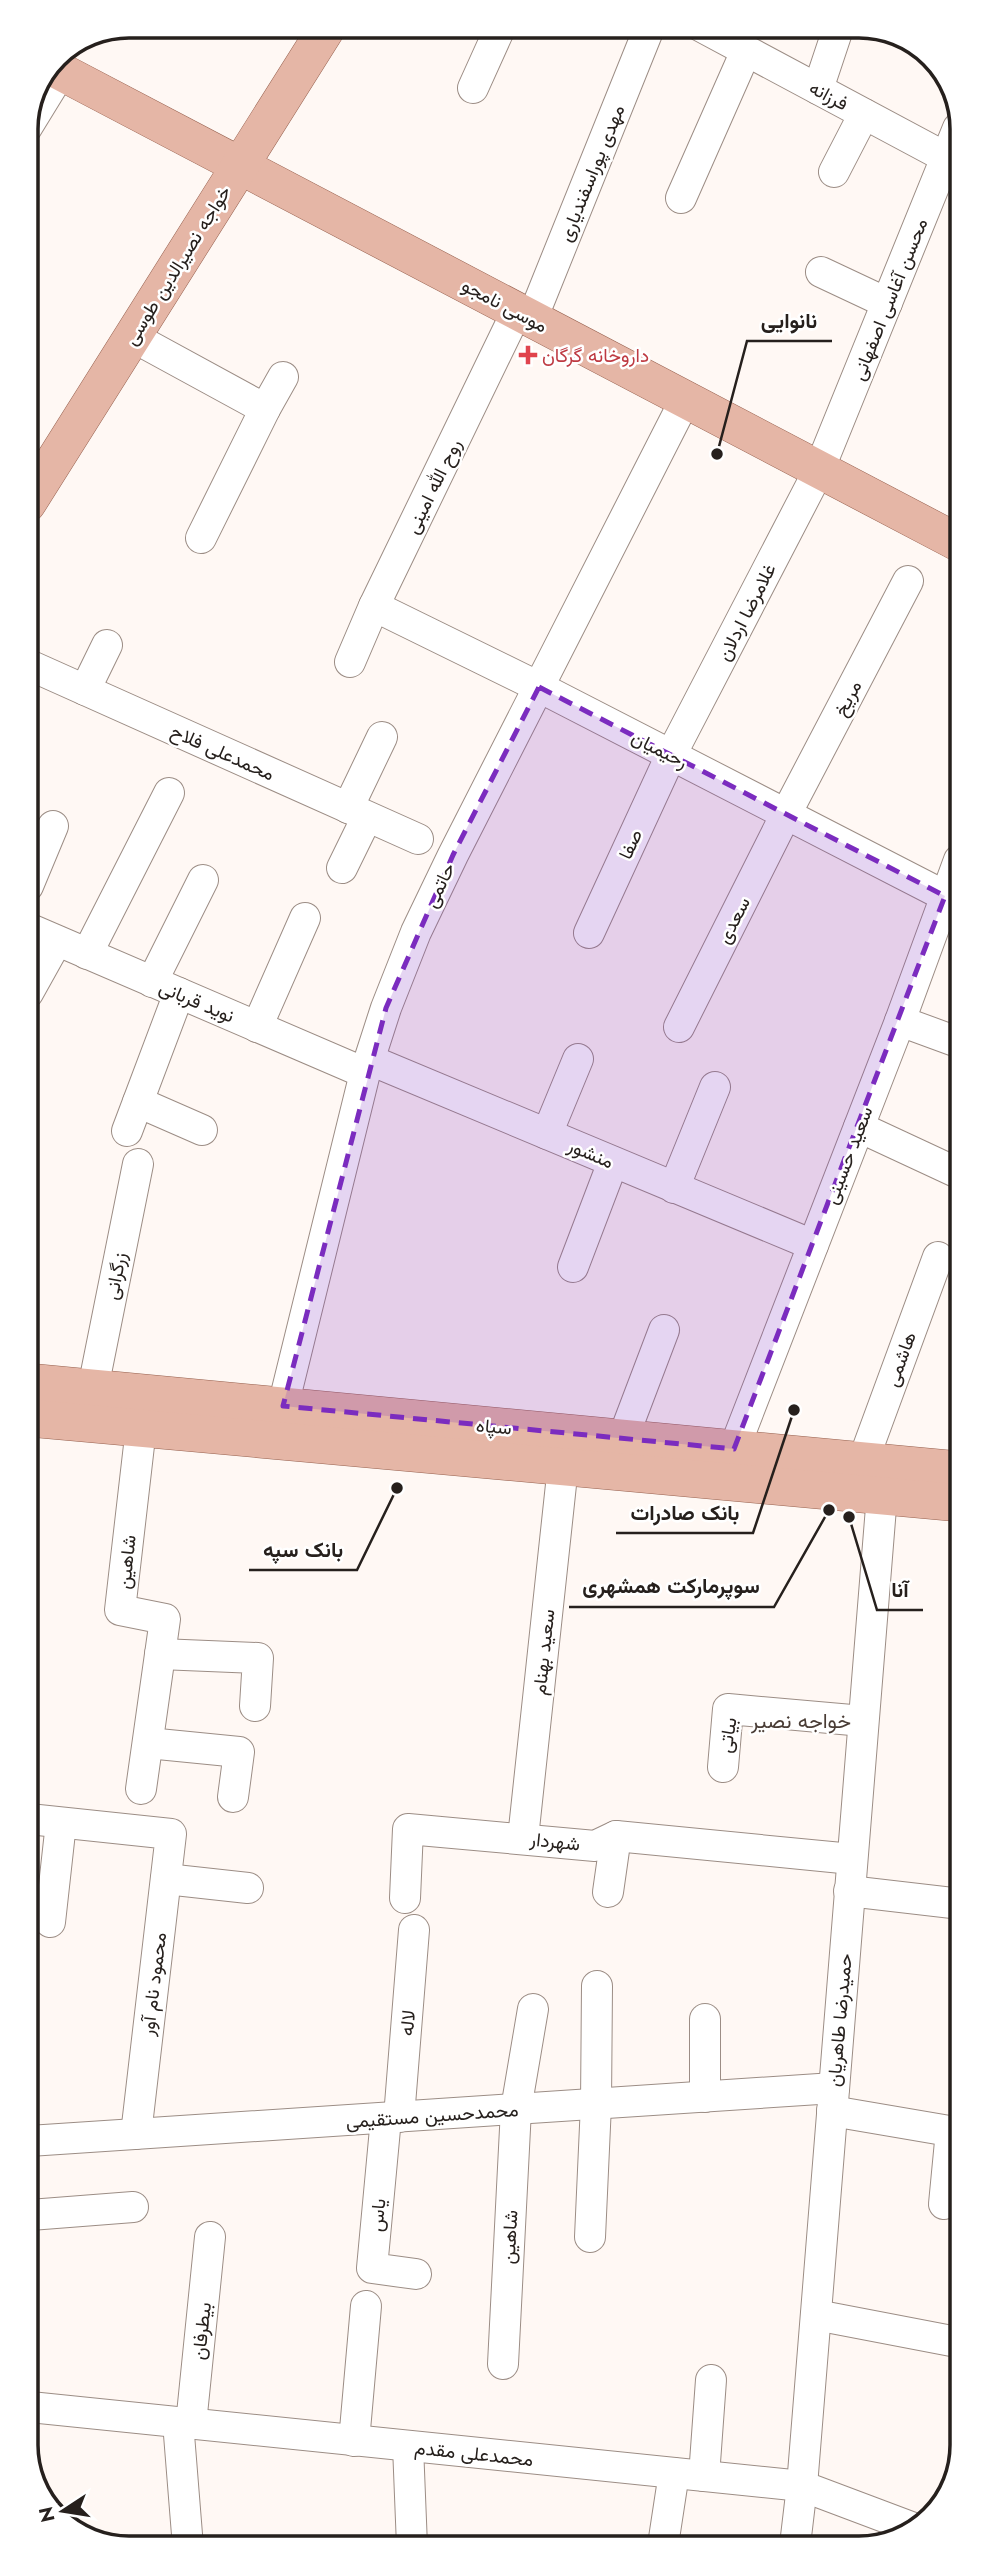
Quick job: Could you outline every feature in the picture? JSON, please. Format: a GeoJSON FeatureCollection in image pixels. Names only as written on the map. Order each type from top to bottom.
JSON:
{"type":"FeatureCollection","features":[{"type":"Feature","properties":{"kind":"main road","name":"خواجه نصیرالدین طوسی"},"geometry":{"type":"LineString","coordinates":[[39,486],[320,38]]}},
{"type":"Feature","properties":{"kind":"main road","name":"موسی نامجو"},"geometry":{"type":"LineString","coordinates":[[59,72],[950,538]]}},
{"type":"Feature","properties":{"kind":"main road","name":"سپاه"},"geometry":{"type":"LineString","coordinates":[[38,1383],[950,1470]]}},
{"type":"Feature","properties":{"kind":"main road","name":"سپاه"},"geometry":{"type":"LineString","coordinates":[[38,1419],[950,1502]]}},
{"type":"Feature","properties":{"kind":"street"},"geometry":{"type":"LineString","coordinates":[[473,88],[495,38]]}},
{"type":"Feature","properties":{"kind":"street","name":"مهدی پوراسفندیاری"},"geometry":{"type":"LineString","coordinates":[[525,315],[645,39]]}},
{"type":"Feature","properties":{"kind":"street","name":"فرزانه"},"geometry":{"type":"LineString","coordinates":[[723,39],[950,159]]}},
{"type":"Feature","properties":{"kind":"street"},"geometry":{"type":"LineString","coordinates":[[818,89],[835,39]]}},
{"type":"Feature","properties":{"kind":"street"},"geometry":{"type":"LineString","coordinates":[[681,198],[746,51]]}},
{"type":"Feature","properties":{"kind":"street"},"geometry":{"type":"LineString","coordinates":[[834,172],[864,114]]}},
{"type":"Feature","properties":{"kind":"street","name":"محسن آغاسی اصفهانی"},"geometry":{"type":"LineString","coordinates":[[820,470],[887,303],[950,164]]}},
{"type":"Feature","properties":{"kind":"street"},"geometry":{"type":"LineString","coordinates":[[821,272],[887,303]]}},
{"type":"Feature","properties":{"kind":"street","name":"روح الله امینی"},"geometry":{"type":"LineString","coordinates":[[350,662],[374,606],[525,315]]}},
{"type":"Feature","properties":{"kind":"street"},"geometry":{"type":"LineString","coordinates":[[133,337],[265,409]]}},
{"type":"Feature","properties":{"kind":"street"},"geometry":{"type":"LineString","coordinates":[[201,538],[283,377]]}},
{"type":"Feature","properties":{"kind":"street","name":"حاتمی"},"geometry":{"type":"LineString","coordinates":[[284,1406],[368,1067],[386,1008],[416,932],[685,400]]}},
{"type":"Feature","properties":{"kind":"street","name":"غلامرضا اردلان"},"geometry":{"type":"LineString","coordinates":[[671,755],[820,470]]}},
{"type":"Feature","properties":{"kind":"street","name":"مریخ"},"geometry":{"type":"LineString","coordinates":[[786,814],[908,582]]}},
{"type":"Feature","properties":{"kind":"street","name":"رحیمیان"},"geometry":{"type":"LineString","coordinates":[[374,606],[539,687],[945,896]]}},
{"type":"Feature","properties":{"kind":"street"},"geometry":{"type":"LineString","coordinates":[[85,690],[107,645]]}},
{"type":"Feature","properties":{"kind":"street","name":"محمدعلی فلاح"},"geometry":{"type":"LineString","coordinates":[[39,669],[418,839]]}},
{"type":"Feature","properties":{"kind":"street"},"geometry":{"type":"LineString","coordinates":[[342,868],[382,737]]}},
{"type":"Feature","properties":{"kind":"street","name":"صفا"},"geometry":{"type":"LineString","coordinates":[[589,933],[671,755]]}},
{"type":"Feature","properties":{"kind":"street"},"geometry":{"type":"LineString","coordinates":[[87,954],[169,793]]}},
{"type":"Feature","properties":{"kind":"street","name":"سعدی"},"geometry":{"type":"LineString","coordinates":[[679,1027],[786,814]]}},
{"type":"Feature","properties":{"kind":"street"},"geometry":{"type":"LineString","coordinates":[[39,860],[53,826]]}},
{"type":"Feature","properties":{"kind":"street"},"geometry":{"type":"LineString","coordinates":[[127,1131],[138,1102],[165,987],[203,880]]}},
{"type":"Feature","properties":{"kind":"street","name":"سعید حسینی"},"geometry":{"type":"LineString","coordinates":[[734,1449],[900,1021],[950,883]]}},
{"type":"Feature","properties":{"kind":"street"},"geometry":{"type":"LineString","coordinates":[[257,1027],[305,918]]}},
{"type":"Feature","properties":{"kind":"street","name":"نوید قربانی"},"geometry":{"type":"LineString","coordinates":[[39,933],[257,1027],[368,1067]]}},
{"type":"Feature","properties":{"kind":"street"},"geometry":{"type":"LineString","coordinates":[[39,974],[57,941]]}},
{"type":"Feature","properties":{"kind":"street"},"geometry":{"type":"LineString","coordinates":[[900,1021],[950,1039]]}},
{"type":"Feature","properties":{"kind":"street"},"geometry":{"type":"LineString","coordinates":[[547,1134],[578,1059]]}},
{"type":"Feature","properties":{"kind":"street","name":"منشور"},"geometry":{"type":"LineString","coordinates":[[368,1067],[547,1134],[813,1245]]}},
{"type":"Feature","properties":{"kind":"street"},"geometry":{"type":"LineString","coordinates":[[674,1188],[715,1087]]}},
{"type":"Feature","properties":{"kind":"street"},"geometry":{"type":"LineString","coordinates":[[138,1102],[202,1130]]}},
{"type":"Feature","properties":{"kind":"street"},"geometry":{"type":"LineString","coordinates":[[859,1128],[950,1169]]}},
{"type":"Feature","properties":{"kind":"street"},"geometry":{"type":"LineString","coordinates":[[573,1267],[613,1162]]}},
{"type":"Feature","properties":{"kind":"street","name":"زرگرانی"},"geometry":{"type":"LineString","coordinates":[[93,1388],[138,1164]]}},
{"type":"Feature","properties":{"kind":"street","name":"هاشمی"},"geometry":{"type":"LineString","coordinates":[[863,1461],[938,1257]]}},
{"type":"Feature","properties":{"kind":"street"},"geometry":{"type":"LineString","coordinates":[[623,1438],[664,1330]]}},
{"type":"Feature","properties":{"kind":"street","name":"شاهین"},"geometry":{"type":"LineString","coordinates":[[141,1428],[120,1610],[165,1619],[141,1789]]}},
{"type":"Feature","properties":{"kind":"street","name":"سعید بهنام"},"geometry":{"type":"LineString","coordinates":[[523,1838],[563,1466]]}},
{"type":"Feature","properties":{"kind":"street","name":"حمیدرضا طاهریان"},"geometry":{"type":"LineString","coordinates":[[796,2536],[882,1496]]}},
{"type":"Feature","properties":{"kind":"street"},"geometry":{"type":"LineString","coordinates":[[160,1654],[258,1658],[255,1706]]}},
{"type":"Feature","properties":{"kind":"street","name":"بیاتی"},"geometry":{"type":"LineString","coordinates":[[723,1767],[728,1709],[863,1721]]}},
{"type":"Feature","properties":{"kind":"street"},"geometry":{"type":"LineString","coordinates":[[148,1743],[239,1752],[233,1797]]}},
{"type":"Feature","properties":{"kind":"street"},"geometry":{"type":"LineString","coordinates":[[38,1820],[61,1823],[50,1922]]}},
{"type":"Feature","properties":{"kind":"street","name":"محمود نام آور"},"geometry":{"type":"LineString","coordinates":[[61,1823],[171,1834],[136,2134]]}},
{"type":"Feature","properties":{"kind":"street","name":"شهردار"},"geometry":{"type":"LineString","coordinates":[[405,1898],[408,1829],[594,1846],[616,1836],[852,1859]]}},
{"type":"Feature","properties":{"kind":"street"},"geometry":{"type":"LineString","coordinates":[[608,1892],[616,1836]]}},
{"type":"Feature","properties":{"kind":"street"},"geometry":{"type":"LineString","coordinates":[[166,1879],[248,1888]]}},
{"type":"Feature","properties":{"kind":"street"},"geometry":{"type":"LineString","coordinates":[[849,1891],[950,1903]]}},
{"type":"Feature","properties":{"kind":"street","name":"لاله"},"geometry":{"type":"LineString","coordinates":[[392,2117],[414,1930]]}},
{"type":"Feature","properties":{"kind":"street"},"geometry":{"type":"LineString","coordinates":[[590,2237],[596,2104],[597,1986]]}},
{"type":"Feature","properties":{"kind":"street","name":"شاهین"},"geometry":{"type":"LineString","coordinates":[[503,2364],[516,2109],[533,2009]]}},
{"type":"Feature","properties":{"kind":"street"},"geometry":{"type":"LineString","coordinates":[[705,2019],[705,2097]]}},
{"type":"Feature","properties":{"kind":"street","name":"محمدحسین مستقیمی"},"geometry":{"type":"LineString","coordinates":[[38,2140],[705,2097],[833,2100],[950,2130]]}},
{"type":"Feature","properties":{"kind":"street","name":"یاس"},"geometry":{"type":"LineString","coordinates":[[392,2117],[372,2267],[416,2274]]}},
{"type":"Feature","properties":{"kind":"street"},"geometry":{"type":"LineString","coordinates":[[944,2204],[950,2168]]}},
{"type":"Feature","properties":{"kind":"street"},"geometry":{"type":"LineString","coordinates":[[38,2214],[133,2207]]}},
{"type":"Feature","properties":{"kind":"street","name":"بیطرفان"},"geometry":{"type":"LineString","coordinates":[[185,2423],[210,2237]]}},
{"type":"Feature","properties":{"kind":"street"},"geometry":{"type":"LineString","coordinates":[[354,2441],[366,2306]]}},
{"type":"Feature","properties":{"kind":"street"},"geometry":{"type":"LineString","coordinates":[[816,2315],[950,2341]]}},
{"type":"Feature","properties":{"kind":"street"},"geometry":{"type":"LineString","coordinates":[[704,2476],[711,2380]]}},
{"type":"Feature","properties":{"kind":"street","name":"محمدعلی مقدم"},"geometry":{"type":"LineString","coordinates":[[38,2408],[802,2486],[903,2524]]}},
{"type":"Feature","properties":{"kind":"street"},"geometry":{"type":"LineString","coordinates":[[185,2423],[188,2535]]}},
{"type":"Feature","properties":{"kind":"street"},"geometry":{"type":"LineString","coordinates":[[408,2446],[412,2535]]}},
{"type":"Feature","properties":{"kind":"street"},"geometry":{"type":"LineString","coordinates":[[664,2536],[674,2473]]}},
{"type":"Feature","properties":{"kind":"highlighted area"},"geometry":{"type":"Polygon","coordinates":[[[539,687],[945,896],[734,1449],[283,1406],[386,1008],[453,855],[539,687]]]}},
{"type":"Feature","properties":{"kind":"place","name":"داروخانه گرگان"},"geometry":{"type":"Point","coordinates":[528,355]}},
{"type":"Feature","properties":{"kind":"place","name":"نانوایی"},"geometry":{"type":"Point","coordinates":[717,454]}},
{"type":"Feature","properties":{"kind":"place","name":"بانک صادرات"},"geometry":{"type":"Point","coordinates":[794,1410]}},
{"type":"Feature","properties":{"kind":"place","name":"بانک سپه"},"geometry":{"type":"Point","coordinates":[397,1488]}},
{"type":"Feature","properties":{"kind":"place","name":"سوپرمارکت همشهری"},"geometry":{"type":"Point","coordinates":[829,1510]}},
{"type":"Feature","properties":{"kind":"place","name":"آنا"},"geometry":{"type":"Point","coordinates":[849,1517]}},
{"type":"Feature","properties":{"kind":"district","name":"خواجه نصیر"},"geometry":{"type":"Point","coordinates":[801,1721]}}]}
